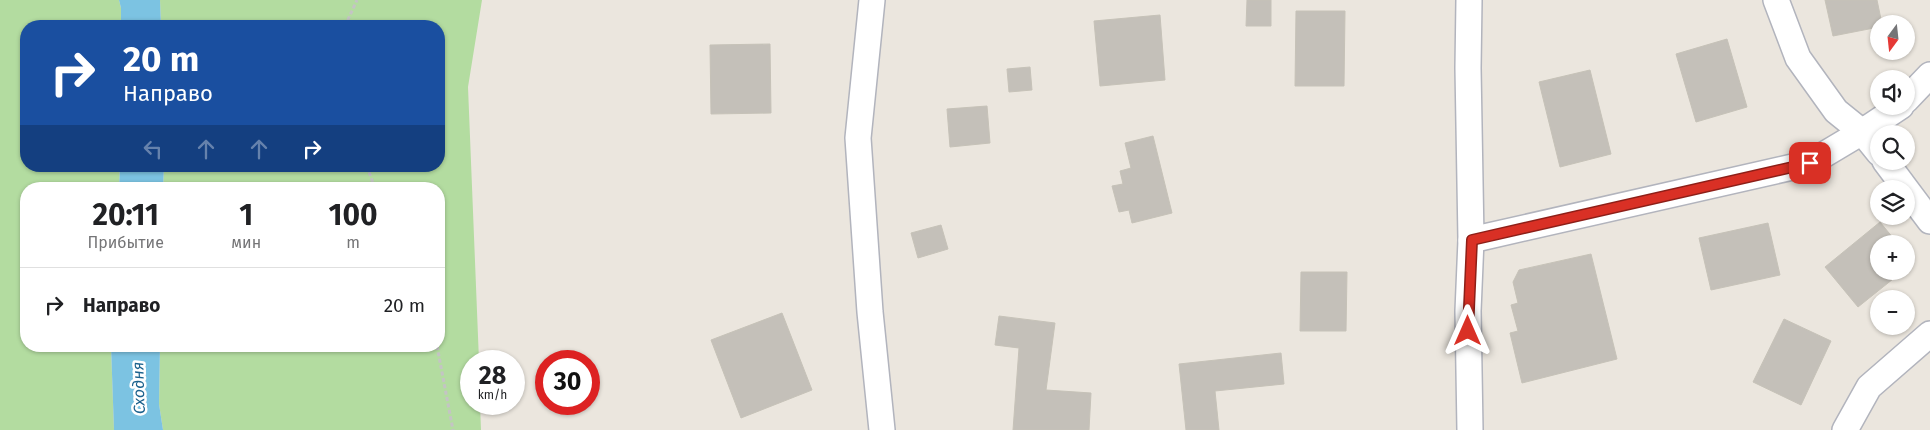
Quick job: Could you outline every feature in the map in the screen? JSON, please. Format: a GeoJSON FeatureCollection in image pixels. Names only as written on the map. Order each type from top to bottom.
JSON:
{"type":"FeatureCollection","features":[{"type":"Feature","properties":{"kind":"street"},"geometry":{"type":"LineString","coordinates":[[872,0],[858,138],[870,312],[882,430]]}},
{"type":"Feature","properties":{"kind":"street"},"geometry":{"type":"LineString","coordinates":[[1470,0],[1468,68],[1472,240],[1468,311],[1470,430]]}},
{"type":"Feature","properties":{"kind":"street"},"geometry":{"type":"LineString","coordinates":[[1776,0],[1798,58],[1836,110],[1862,132],[1870,142]]}},
{"type":"Feature","properties":{"kind":"street"},"geometry":{"type":"LineString","coordinates":[[1915,91],[1930,75]]}},
{"type":"Feature","properties":{"kind":"street"},"geometry":{"type":"LineString","coordinates":[[1472,240],[1810,163],[1888,115]]}},
{"type":"Feature","properties":{"kind":"street"},"geometry":{"type":"LineString","coordinates":[[1892,170],[1930,220]]}},
{"type":"Feature","properties":{"kind":"street"},"geometry":{"type":"LineString","coordinates":[[1845,430],[1869,387],[1930,334]]}},
{"type":"Feature","properties":{"kind":"path"},"geometry":{"type":"LineString","coordinates":[[348,20],[357,0]]}},
{"type":"Feature","properties":{"kind":"path"},"geometry":{"type":"LineString","coordinates":[[438,352],[454,430]]}},
{"type":"Feature","properties":{"kind":"green space"},"geometry":{"type":"Polygon","coordinates":[[[0,0],[119,0],[121,20],[20,20],[20,172],[120,172],[119,182],[20,182],[20,352],[111,352],[114,430],[0,430],[0,0]]]}},
{"type":"Feature","properties":{"kind":"green space"},"geometry":{"type":"Polygon","coordinates":[[[160,0],[482,0],[468,87],[479,350],[460,350],[460,415],[480,415],[481,430],[163,430],[159,404],[160,352],[445,352],[445,182],[163,182],[164,172],[445,172],[445,20],[161,20],[160,0]]]}},
{"type":"Feature","properties":{"kind":"water"},"geometry":{"type":"Polygon","coordinates":[[[119,0],[160,0],[161,20],[121,20],[119,0]]]}},
{"type":"Feature","properties":{"kind":"water"},"geometry":{"type":"Polygon","coordinates":[[[120,172],[164,172],[163,182],[119,182],[120,172]]]}},
{"type":"Feature","properties":{"kind":"water","name":"Сходня"},"geometry":{"type":"Polygon","coordinates":[[[111,352],[160,352],[159,404],[163,430],[114,430],[111,352]]]}},
{"type":"Feature","properties":{"kind":"building"},"geometry":{"type":"Polygon","coordinates":[[[1247,0],[1271,0],[1271,26],[1246,26],[1247,0]]]}},
{"type":"Feature","properties":{"kind":"building"},"geometry":{"type":"Polygon","coordinates":[[[1825,0],[1877,0],[1880,15],[1870,15],[1870,29],[1833,36],[1825,0]]]}},
{"type":"Feature","properties":{"kind":"building"},"geometry":{"type":"Polygon","coordinates":[[[1296,11],[1345,11],[1344,86],[1295,86],[1296,11]]]}},
{"type":"Feature","properties":{"kind":"building"},"geometry":{"type":"Polygon","coordinates":[[[1160,15],[1165,80],[1100,86],[1094,21],[1160,15]]]}},
{"type":"Feature","properties":{"kind":"building"},"geometry":{"type":"Polygon","coordinates":[[[1727,39],[1747,107],[1696,122],[1676,54],[1727,39]]]}},
{"type":"Feature","properties":{"kind":"building"},"geometry":{"type":"Polygon","coordinates":[[[770,44],[771,113],[711,114],[710,45],[770,44]]]}},
{"type":"Feature","properties":{"kind":"building"},"geometry":{"type":"Polygon","coordinates":[[[1030,67],[1032,90],[1009,92],[1007,69],[1030,67]]]}},
{"type":"Feature","properties":{"kind":"building"},"geometry":{"type":"Polygon","coordinates":[[[1590,70],[1611,154],[1560,167],[1539,82],[1590,70]]]}},
{"type":"Feature","properties":{"kind":"building"},"geometry":{"type":"Polygon","coordinates":[[[987,106],[990,143],[950,147],[947,109],[987,106]]]}},
{"type":"Feature","properties":{"kind":"building"},"geometry":{"type":"Polygon","coordinates":[[[1153,136],[1172,213],[1132,223],[1129,210],[1119,212],[1112,186],[1123,184],[1120,171],[1131,168],[1125,143],[1153,136]]]}},
{"type":"Feature","properties":{"kind":"building"},"geometry":{"type":"Polygon","coordinates":[[[1768,223],[1780,275],[1711,290],[1699,238],[1768,223]]]}},
{"type":"Feature","properties":{"kind":"building"},"geometry":{"type":"Polygon","coordinates":[[[941,225],[948,249],[918,258],[911,233],[941,225]]]}},
{"type":"Feature","properties":{"kind":"building"},"geometry":{"type":"Polygon","coordinates":[[[1876,225],[1882,225],[1891,235],[1870,235],[1870,280],[1892,280],[1879,290],[1870,290],[1870,297],[1858,307],[1825,267],[1876,225]]]}},
{"type":"Feature","properties":{"kind":"building"},"geometry":{"type":"Polygon","coordinates":[[[1591,254],[1617,359],[1522,383],[1510,333],[1518,331],[1511,305],[1518,303],[1513,282],[1519,270],[1591,254]]]}},
{"type":"Feature","properties":{"kind":"building"},"geometry":{"type":"Polygon","coordinates":[[[1301,272],[1347,272],[1346,331],[1300,331],[1301,272]]]}},
{"type":"Feature","properties":{"kind":"building"},"geometry":{"type":"Polygon","coordinates":[[[782,313],[812,390],[741,418],[711,340],[782,313]]]}},
{"type":"Feature","properties":{"kind":"building"},"geometry":{"type":"Polygon","coordinates":[[[999,316],[1055,323],[1046,390],[1091,393],[1089,430],[1013,430],[1019,348],[995,345],[999,316]]]}},
{"type":"Feature","properties":{"kind":"building"},"geometry":{"type":"Polygon","coordinates":[[[1784,319],[1831,341],[1801,405],[1753,382],[1784,319]]]}},
{"type":"Feature","properties":{"kind":"building"},"geometry":{"type":"Polygon","coordinates":[[[1281,353],[1284,384],[1215,391],[1219,430],[1186,430],[1179,364],[1281,353]]]}},
{"type":"Feature","properties":{"kind":"route"},"geometry":{"type":"LineString","coordinates":[[1468,331],[1472,240],[1810,163]]}}]}
